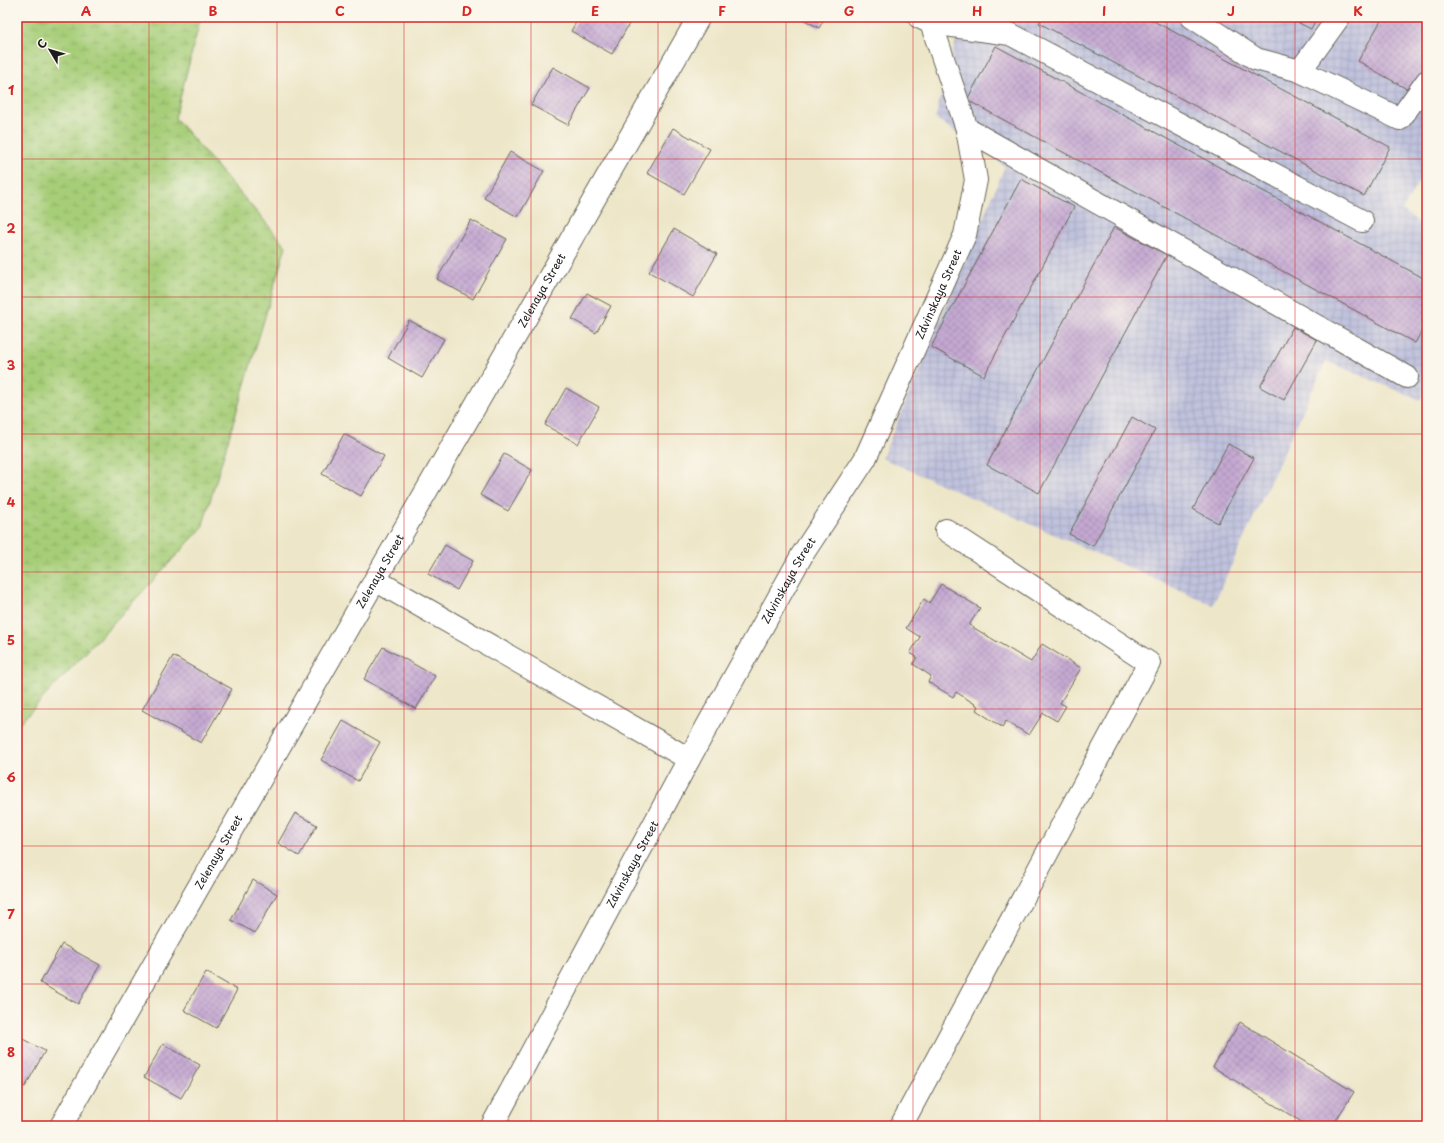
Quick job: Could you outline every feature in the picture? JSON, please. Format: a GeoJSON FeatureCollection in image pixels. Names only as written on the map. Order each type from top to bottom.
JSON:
{"type":"FeatureCollection","features":[{"type":"Feature","properties":{"kind":"street","name":"Zelenaya Street"},"geometry":{"type":"LineString","coordinates":[[61,1126],[699,17]]}},
{"type":"Feature","properties":{"kind":"street"},"geometry":{"type":"LineString","coordinates":[[1194,17],[1256,59],[1300,71],[1400,119],[1427,81]]}},
{"type":"Feature","properties":{"kind":"street"},"geometry":{"type":"LineString","coordinates":[[1300,71],[1339,17]]}},
{"type":"Feature","properties":{"kind":"street"},"geometry":{"type":"LineString","coordinates":[[925,20],[1010,34],[1362,221]]}},
{"type":"Feature","properties":{"kind":"street","name":"Zdvinskaya Street"},"geometry":{"type":"LineString","coordinates":[[492,1126],[689,759],[802,555],[865,459],[965,235],[976,180],[967,129],[925,20]]}},
{"type":"Feature","properties":{"kind":"street"},"geometry":{"type":"LineString","coordinates":[[967,129],[1407,377]]}},
{"type":"Feature","properties":{"kind":"street"},"geometry":{"type":"LineString","coordinates":[[901,1126],[1148,663],[946,530]]}},
{"type":"Feature","properties":{"kind":"street"},"geometry":{"type":"LineString","coordinates":[[375,580],[689,759]]}},
{"type":"Feature","properties":{"kind":"shaded area"},"geometry":{"type":"Polygon","coordinates":[[[962,17],[1427,17],[1427,168],[1402,210],[1427,228],[1427,387],[1420,400],[1326,361],[1213,605],[882,458],[1005,166],[935,118],[962,17]]]}},
{"type":"Feature","properties":{"kind":"green space"},"geometry":{"type":"Polygon","coordinates":[[[17,17],[201,17],[175,118],[286,246],[202,528],[17,726],[17,17]]]}},
{"type":"Feature","properties":{"kind":"building"},"geometry":{"type":"Polygon","coordinates":[[[579,17],[633,17],[612,54],[571,31],[579,17]]]}},
{"type":"Feature","properties":{"kind":"building"},"geometry":{"type":"Polygon","coordinates":[[[799,17],[825,17],[819,28],[799,17]]]}},
{"type":"Feature","properties":{"kind":"building"},"geometry":{"type":"Polygon","coordinates":[[[1042,17],[1146,17],[1390,147],[1364,196],[1039,23],[1042,17]]]}},
{"type":"Feature","properties":{"kind":"building"},"geometry":{"type":"Polygon","coordinates":[[[1287,17],[1317,17],[1311,29],[1287,17]]]}},
{"type":"Feature","properties":{"kind":"building"},"geometry":{"type":"Polygon","coordinates":[[[1383,17],[1427,17],[1427,66],[1412,92],[1358,61],[1383,17]]]}},
{"type":"Feature","properties":{"kind":"building"},"geometry":{"type":"Polygon","coordinates":[[[996,46],[1427,280],[1427,322],[1415,343],[967,100],[996,46]]]}},
{"type":"Feature","properties":{"kind":"building"},"geometry":{"type":"Polygon","coordinates":[[[553,67],[590,88],[568,125],[531,105],[553,67]]]}},
{"type":"Feature","properties":{"kind":"building"},"geometry":{"type":"Polygon","coordinates":[[[673,128],[710,149],[684,194],[647,173],[673,128]]]}},
{"type":"Feature","properties":{"kind":"building"},"geometry":{"type":"Polygon","coordinates":[[[510,152],[544,171],[518,217],[484,198],[510,152]]]}},
{"type":"Feature","properties":{"kind":"building"},"geometry":{"type":"Polygon","coordinates":[[[1021,179],[1074,207],[984,376],[931,347],[1021,179]]]}},
{"type":"Feature","properties":{"kind":"building"},"geometry":{"type":"Polygon","coordinates":[[[471,220],[507,239],[473,299],[437,279],[471,220]]]}},
{"type":"Feature","properties":{"kind":"building"},"geometry":{"type":"Polygon","coordinates":[[[1114,227],[1167,255],[1039,493],[987,465],[1114,227]]]}},
{"type":"Feature","properties":{"kind":"building"},"geometry":{"type":"Polygon","coordinates":[[[674,229],[717,254],[693,297],[649,272],[674,229]]]}},
{"type":"Feature","properties":{"kind":"building"},"geometry":{"type":"Polygon","coordinates":[[[587,293],[611,306],[596,333],[572,319],[587,293]]]}},
{"type":"Feature","properties":{"kind":"building"},"geometry":{"type":"Polygon","coordinates":[[[409,320],[444,339],[422,378],[388,358],[409,320]]]}},
{"type":"Feature","properties":{"kind":"building"},"geometry":{"type":"Polygon","coordinates":[[[1293,327],[1317,340],[1284,400],[1260,387],[1293,327]]]}},
{"type":"Feature","properties":{"kind":"building"},"geometry":{"type":"Polygon","coordinates":[[[566,388],[599,407],[578,444],[545,425],[566,388]]]}},
{"type":"Feature","properties":{"kind":"building"},"geometry":{"type":"Polygon","coordinates":[[[1132,417],[1155,430],[1093,546],[1069,534],[1132,417]]]}},
{"type":"Feature","properties":{"kind":"building"},"geometry":{"type":"Polygon","coordinates":[[[344,434],[384,456],[361,496],[322,474],[344,434]]]}},
{"type":"Feature","properties":{"kind":"building"},"geometry":{"type":"Polygon","coordinates":[[[1228,444],[1254,458],[1218,523],[1193,509],[1228,444]]]}},
{"type":"Feature","properties":{"kind":"building"},"geometry":{"type":"Polygon","coordinates":[[[504,454],[532,470],[508,511],[480,495],[504,454]]]}},
{"type":"Feature","properties":{"kind":"building"},"geometry":{"type":"Polygon","coordinates":[[[445,545],[473,561],[457,590],[428,574],[445,545]]]}},
{"type":"Feature","properties":{"kind":"building"},"geometry":{"type":"Polygon","coordinates":[[[941,584],[980,608],[969,625],[1031,662],[1042,644],[1081,668],[1060,703],[1066,706],[1057,721],[1043,713],[1029,735],[1006,721],[1002,727],[976,710],[978,706],[956,692],[953,697],[928,682],[931,676],[913,664],[917,657],[910,653],[920,637],[906,628],[924,599],[929,603],[941,584]]]}},
{"type":"Feature","properties":{"kind":"building"},"geometry":{"type":"Polygon","coordinates":[[[383,647],[435,676],[416,709],[364,679],[383,647]]]}},
{"type":"Feature","properties":{"kind":"building"},"geometry":{"type":"Polygon","coordinates":[[[173,656],[232,689],[201,743],[142,710],[173,656]]]}},
{"type":"Feature","properties":{"kind":"building"},"geometry":{"type":"Polygon","coordinates":[[[343,721],[380,742],[358,781],[321,760],[343,721]]]}},
{"type":"Feature","properties":{"kind":"building"},"geometry":{"type":"Polygon","coordinates":[[[295,813],[317,825],[299,856],[278,843],[295,813]]]}},
{"type":"Feature","properties":{"kind":"building"},"geometry":{"type":"Polygon","coordinates":[[[253,880],[277,894],[255,933],[231,920],[253,880]]]}},
{"type":"Feature","properties":{"kind":"building"},"geometry":{"type":"Polygon","coordinates":[[[62,944],[100,965],[78,1004],[40,983],[62,944]]]}},
{"type":"Feature","properties":{"kind":"building"},"geometry":{"type":"Polygon","coordinates":[[[206,972],[237,990],[216,1028],[184,1010],[206,972]]]}},
{"type":"Feature","properties":{"kind":"building"},"geometry":{"type":"Polygon","coordinates":[[[1240,1022],[1354,1092],[1332,1126],[1308,1126],[1213,1067],[1240,1022]]]}},
{"type":"Feature","properties":{"kind":"building"},"geometry":{"type":"Polygon","coordinates":[[[17,1036],[45,1051],[25,1087],[17,1082],[17,1036]]]}},
{"type":"Feature","properties":{"kind":"building"},"geometry":{"type":"Polygon","coordinates":[[[163,1044],[200,1065],[181,1098],[144,1077],[163,1044]]]}}]}
